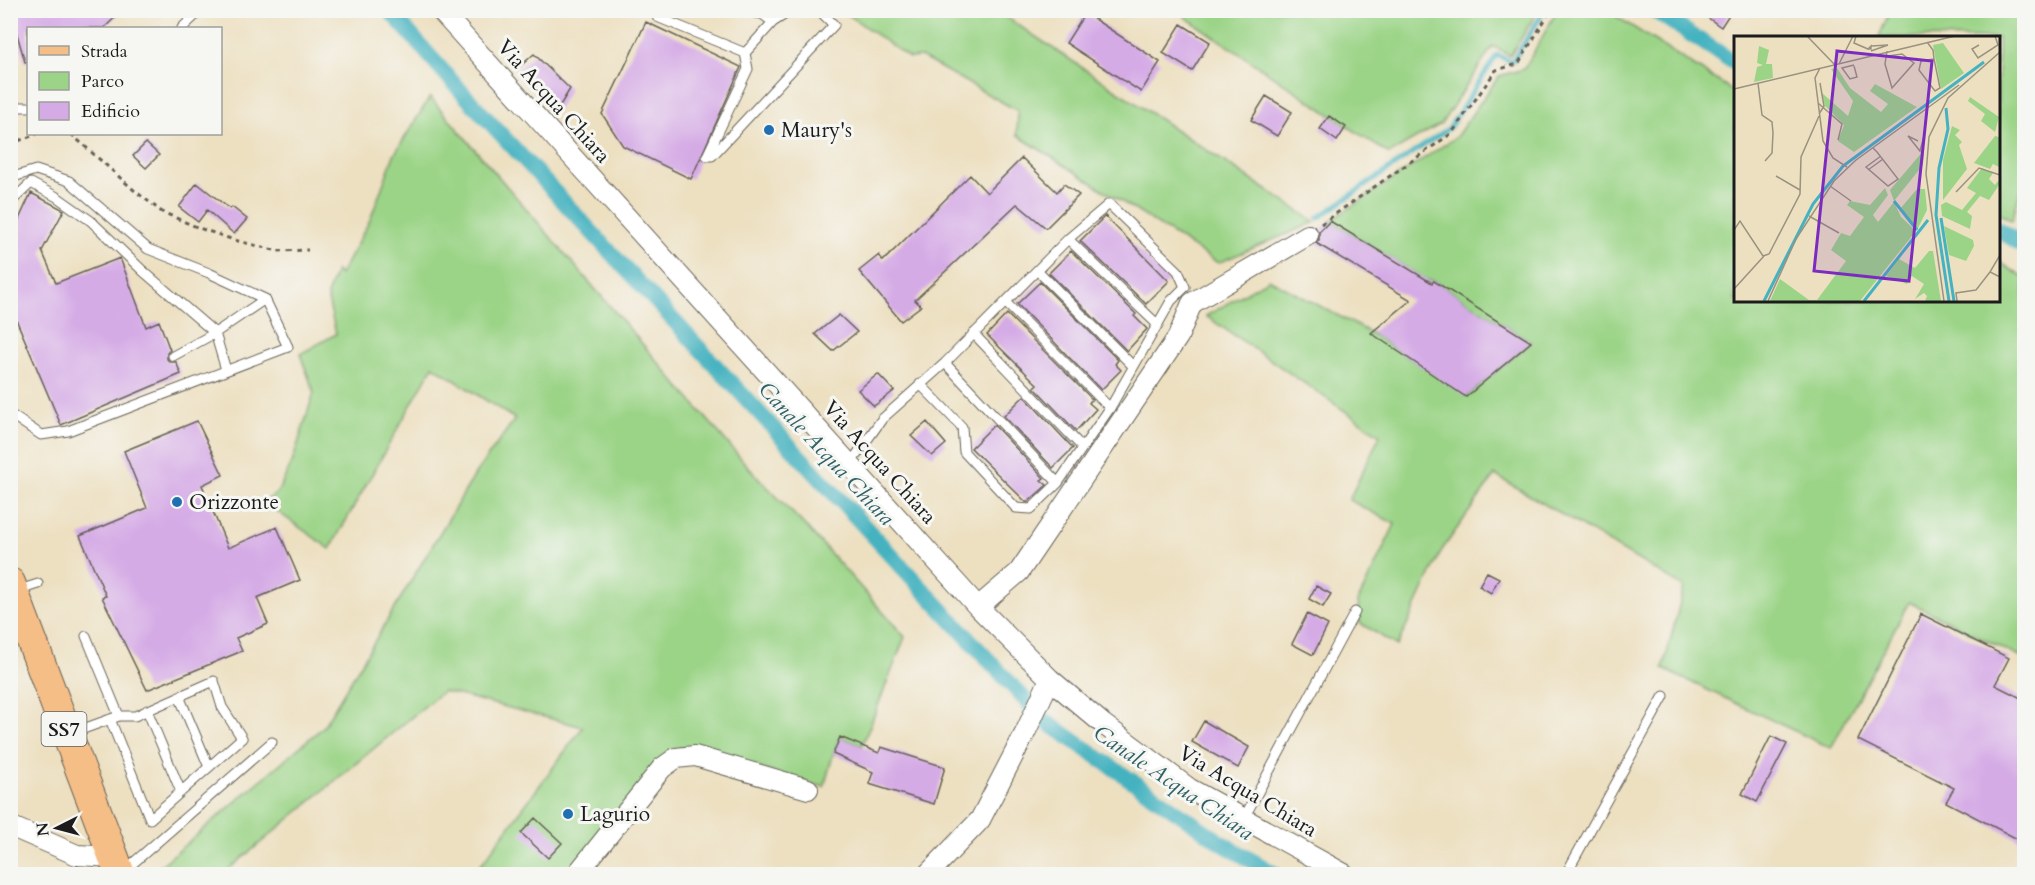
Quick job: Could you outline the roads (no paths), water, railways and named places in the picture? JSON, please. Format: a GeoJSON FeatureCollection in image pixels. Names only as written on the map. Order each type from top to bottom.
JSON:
{"type":"FeatureCollection","features":[{"type":"Feature","properties":{"kind":"main road","name":"SS7"},"geometry":{"type":"LineString","coordinates":[[17,586],[66,735],[118,869]]}},
{"type":"Feature","properties":{"kind":"street","name":"Via Acqua Chiara"},"geometry":{"type":"LineString","coordinates":[[440,10],[850,464],[1046,687],[1103,724],[1190,789],[1344,874]]}},
{"type":"Feature","properties":{"kind":"street"},"geometry":{"type":"LineString","coordinates":[[978,607],[1019,572],[1178,337],[1192,303],[1308,235]]}},
{"type":"Feature","properties":{"kind":"street"},"geometry":{"type":"LineString","coordinates":[[928,874],[980,820],[1046,687]]}},
{"type":"Feature","properties":{"kind":"street"},"geometry":{"type":"LineString","coordinates":[[577,874],[662,768],[676,758],[695,756],[808,789]]}},
{"type":"Feature","properties":{"kind":"street"},"geometry":{"type":"LineString","coordinates":[[10,825],[77,855],[118,869]]}},
{"type":"Feature","properties":{"kind":"lane"},"geometry":{"type":"LineString","coordinates":[[183,27],[201,10]]}},
{"type":"Feature","properties":{"kind":"lane"},"geometry":{"type":"LineString","coordinates":[[655,10],[657,17],[745,53]]}},
{"type":"Feature","properties":{"kind":"lane"},"geometry":{"type":"LineString","coordinates":[[736,10],[762,14],[773,22]]}},
{"type":"Feature","properties":{"kind":"lane"},"geometry":{"type":"LineString","coordinates":[[745,53],[773,22],[780,10]]}},
{"type":"Feature","properties":{"kind":"lane"},"geometry":{"type":"LineString","coordinates":[[773,22],[792,10]]}},
{"type":"Feature","properties":{"kind":"lane"},"geometry":{"type":"LineString","coordinates":[[745,53],[748,69],[707,156],[712,156],[834,25],[819,10]]}},
{"type":"Feature","properties":{"kind":"lane"},"geometry":{"type":"LineString","coordinates":[[10,107],[27,107]]}},
{"type":"Feature","properties":{"kind":"lane"},"geometry":{"type":"LineString","coordinates":[[10,178],[36,170],[69,181],[147,249],[209,273],[266,299],[288,347],[68,431],[41,435],[10,414]]}},
{"type":"Feature","properties":{"kind":"lane"},"geometry":{"type":"LineString","coordinates":[[10,206],[31,183],[57,197],[91,221],[215,333],[226,370]]}},
{"type":"Feature","properties":{"kind":"lane"},"geometry":{"type":"LineString","coordinates":[[850,464],[882,419],[920,384],[945,363],[1068,239],[1108,204],[1178,271],[1185,287],[1171,301],[1110,408],[1058,483],[1031,509],[1016,508],[964,452],[962,427],[920,384]]}},
{"type":"Feature","properties":{"kind":"lane"},"geometry":{"type":"LineString","coordinates":[[1068,239],[1158,325]]}},
{"type":"Feature","properties":{"kind":"lane"},"geometry":{"type":"LineString","coordinates":[[1038,271],[1133,366]]}},
{"type":"Feature","properties":{"kind":"lane"},"geometry":{"type":"LineString","coordinates":[[173,356],[215,333],[266,299]]}},
{"type":"Feature","properties":{"kind":"lane"},"geometry":{"type":"LineString","coordinates":[[1006,303],[1110,408]]}},
{"type":"Feature","properties":{"kind":"lane"},"geometry":{"type":"LineString","coordinates":[[973,333],[1082,447]]}},
{"type":"Feature","properties":{"kind":"lane"},"geometry":{"type":"LineString","coordinates":[[945,363],[1058,483]]}},
{"type":"Feature","properties":{"kind":"lane"},"geometry":{"type":"LineString","coordinates":[[1244,818],[1355,612]]}},
{"type":"Feature","properties":{"kind":"lane"},"geometry":{"type":"LineString","coordinates":[[66,735],[114,718],[135,716],[214,681],[222,707],[242,738],[150,819],[114,718],[86,636]]}},
{"type":"Feature","properties":{"kind":"lane"},"geometry":{"type":"LineString","coordinates":[[179,696],[209,767]]}},
{"type":"Feature","properties":{"kind":"lane"},"geometry":{"type":"LineString","coordinates":[[1566,874],[1664,696]]}},
{"type":"Feature","properties":{"kind":"lane"},"geometry":{"type":"LineString","coordinates":[[147,710],[181,792]]}},
{"type":"Feature","properties":{"kind":"lane"},"geometry":{"type":"LineString","coordinates":[[118,869],[272,742]]}},
{"type":"Feature","properties":{"kind":"waterway","name":"Canale Acqua Chiara"},"geometry":{"type":"LineString","coordinates":[[389,10],[459,89],[1044,720],[1225,845],[1275,874]]}},
{"type":"Feature","properties":{"kind":"waterway"},"geometry":{"type":"LineString","coordinates":[[1318,218],[1449,128],[1497,55],[1512,62],[1545,10]]}},
{"type":"Feature","properties":{"kind":"waterway"},"geometry":{"type":"LineString","coordinates":[[1653,10],[1734,62]]}},
{"type":"Feature","properties":{"kind":"waterway"},"geometry":{"type":"LineString","coordinates":[[1999,230],[2024,246]]}},
{"type":"Feature","properties":{"kind":"place","name":"Maury's"},"geometry":{"type":"Point","coordinates":[769,130]}},
{"type":"Feature","properties":{"kind":"place","name":"Orizzonte"},"geometry":{"type":"Point","coordinates":[177,502]}},
{"type":"Feature","properties":{"kind":"place","name":"Lagurio"},"geometry":{"type":"Point","coordinates":[568,814]}}]}
